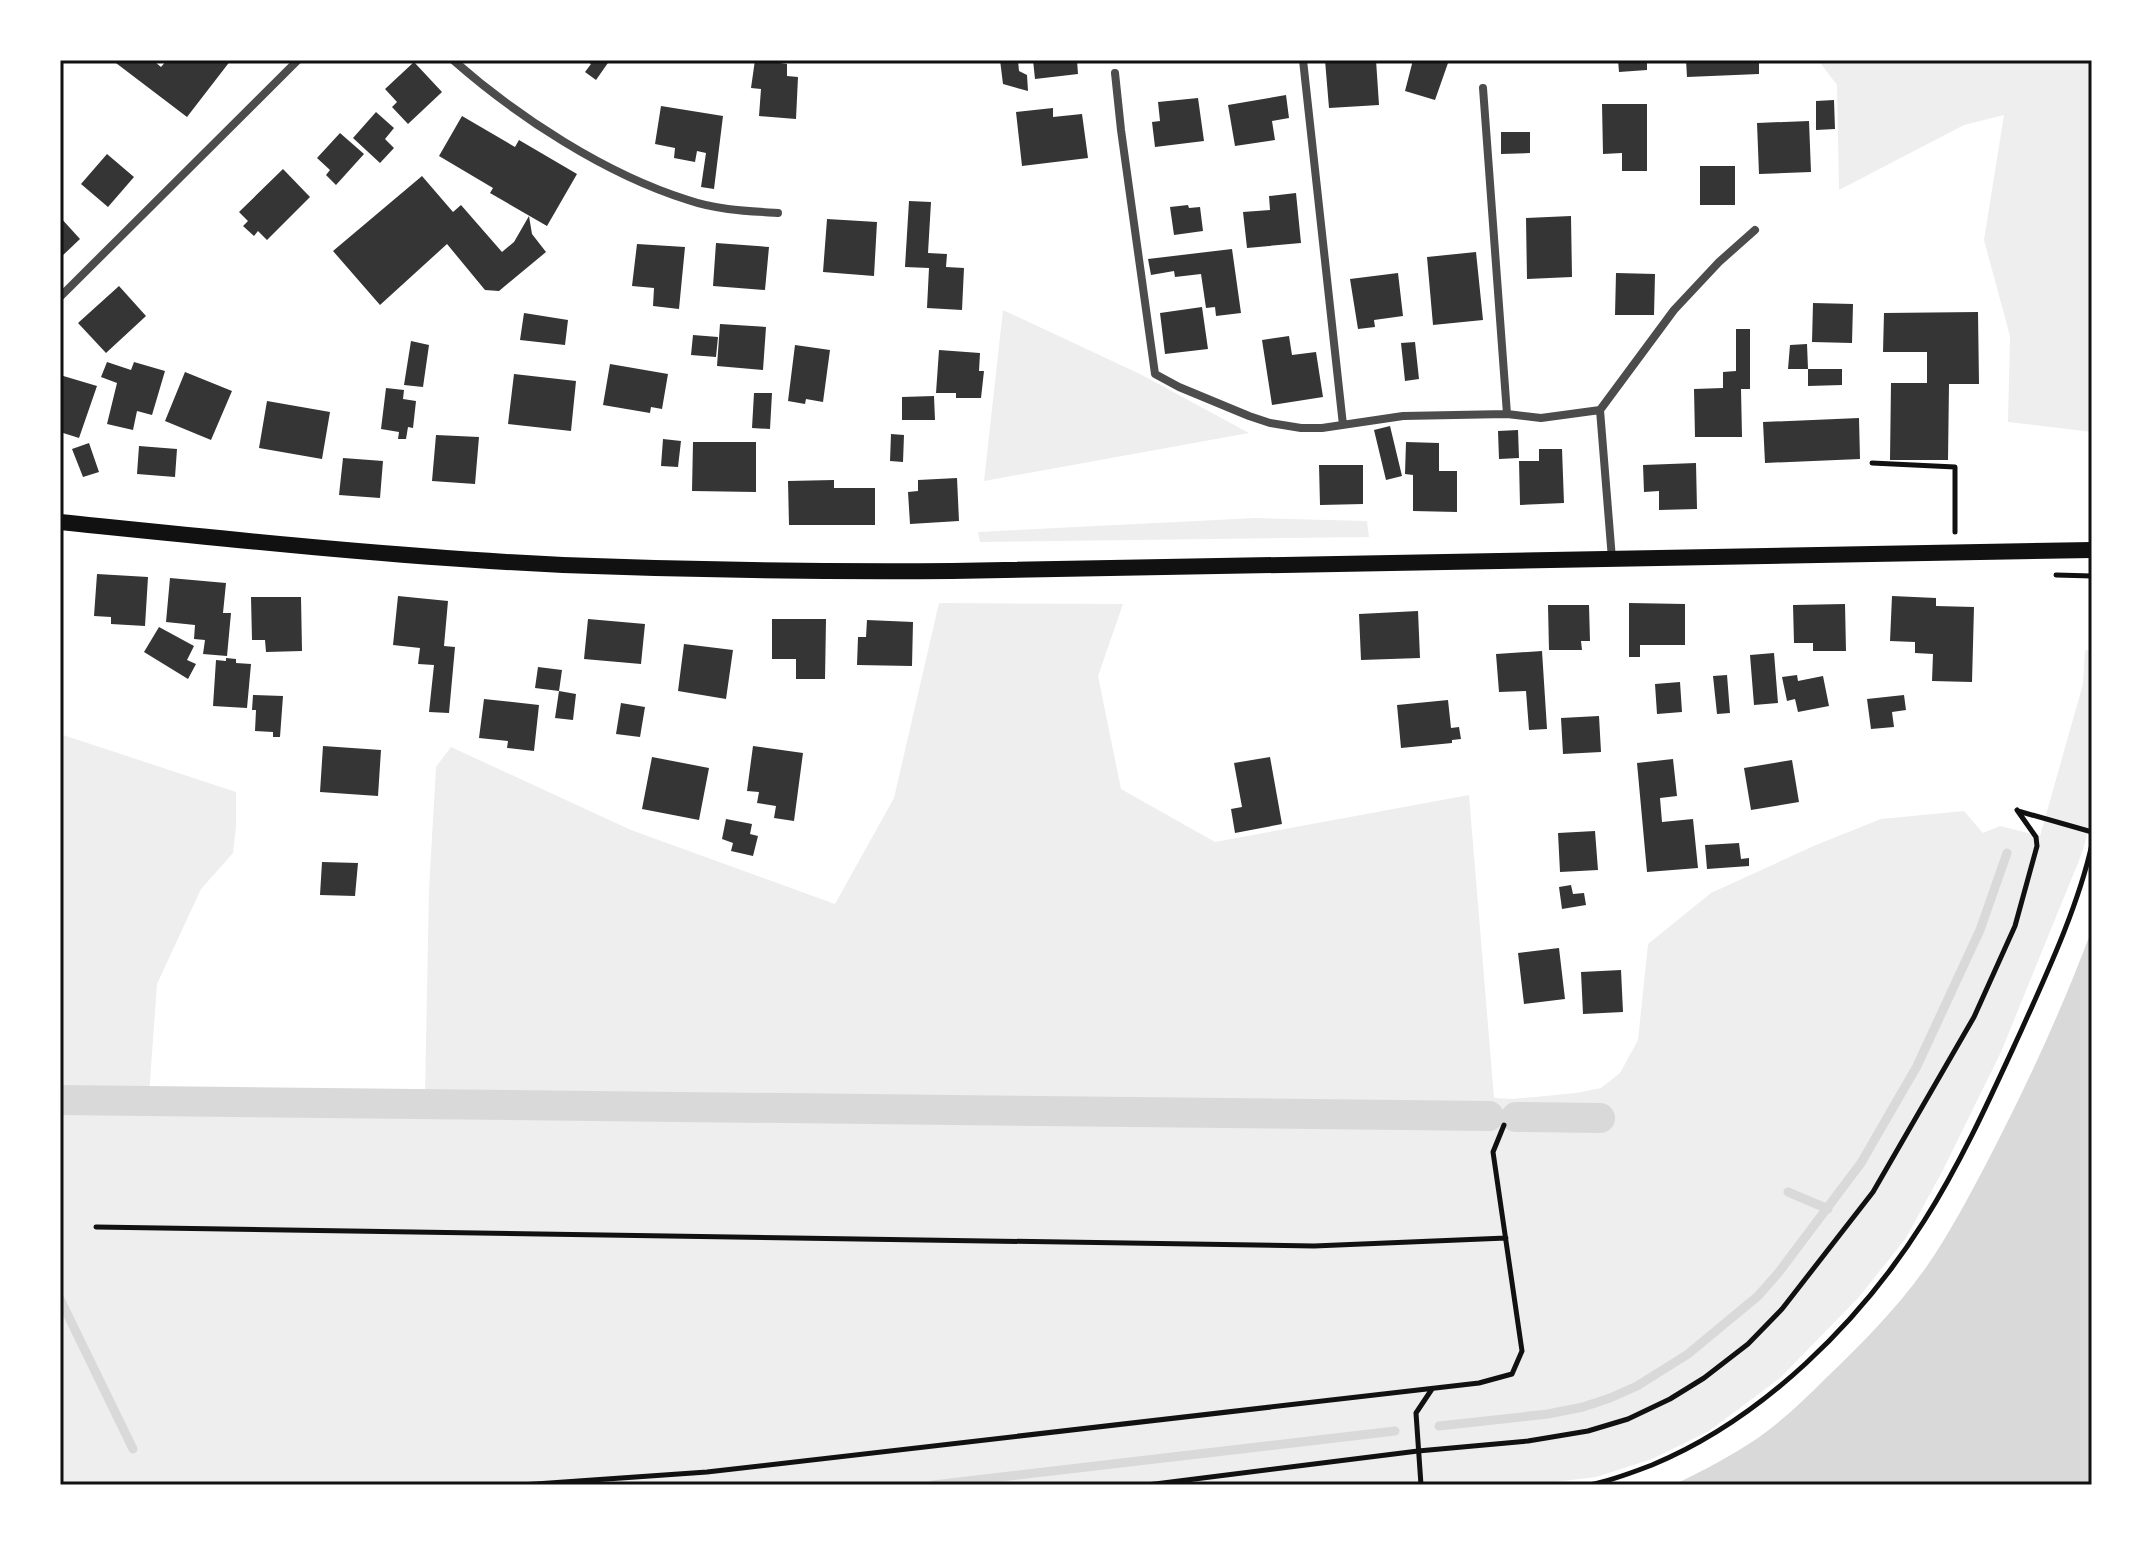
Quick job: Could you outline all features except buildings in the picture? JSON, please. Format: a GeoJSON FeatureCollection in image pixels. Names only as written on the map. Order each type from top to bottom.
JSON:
{"type":"FeatureCollection","features":[{"type":"Feature","properties":{"kind":"main road"},"geometry":{"type":"LineString","coordinates":[[60,522],[481,560],[742,570],[952,571],[2092,550]]}},
{"type":"Feature","properties":{"kind":"street"},"geometry":{"type":"LineString","coordinates":[[60,297],[298,60]]}},
{"type":"Feature","properties":{"kind":"street"},"geometry":{"type":"LineString","coordinates":[[453,60],[542,128],[615,170],[688,201],[729,210],[778,213]]}},
{"type":"Feature","properties":{"kind":"street"},"geometry":{"type":"LineString","coordinates":[[1303,60],[1343,425]]}},
{"type":"Feature","properties":{"kind":"street"},"geometry":{"type":"LineString","coordinates":[[1115,73],[1155,374],[1179,387],[1270,423],[1301,428],[1403,416],[1507,414],[1541,418],[1600,410]]}},
{"type":"Feature","properties":{"kind":"street"},"geometry":{"type":"LineString","coordinates":[[1483,88],[1507,414]]}},
{"type":"Feature","properties":{"kind":"street"},"geometry":{"type":"LineString","coordinates":[[1612,560],[1600,410],[1674,310],[1719,262],[1755,230]]}},
{"type":"Feature","properties":{"kind":"path"},"geometry":{"type":"LineString","coordinates":[[1872,463],[1955,467],[1955,533]]}},
{"type":"Feature","properties":{"kind":"path"},"geometry":{"type":"LineString","coordinates":[[2051,575],[2092,576]]}},
{"type":"Feature","properties":{"kind":"path"},"geometry":{"type":"LineString","coordinates":[[1147,1485],[1418,1451],[1528,1441],[1588,1431],[1628,1419],[1704,1378],[1748,1344],[1782,1309],[1873,1192],[1974,1017],[2015,926],[2037,846],[2036,837],[2017,810],[2092,832]]}},
{"type":"Feature","properties":{"kind":"path"},"geometry":{"type":"LineString","coordinates":[[1589,1485],[1628,1475],[1703,1441],[1730,1424],[1773,1391],[1818,1350],[1887,1274],[1926,1219],[1997,1085],[2057,947],[2092,844]]}},
{"type":"Feature","properties":{"kind":"path"},"geometry":{"type":"LineString","coordinates":[[521,1485],[707,1472],[1432,1389],[1479,1383],[1512,1374],[1522,1351],[1493,1152],[1504,1125]]}},
{"type":"Feature","properties":{"kind":"path"},"geometry":{"type":"LineString","coordinates":[[96,1227],[1314,1246],[1506,1238]]}},
{"type":"Feature","properties":{"kind":"path"},"geometry":{"type":"LineString","coordinates":[[1421,1485],[1416,1413],[1432,1389]]}},
{"type":"Feature","properties":{"kind":"shaded area"},"geometry":{"type":"Polygon","coordinates":[[[1818,60],[2092,60],[2092,432],[2008,422],[2010,336],[1984,240],[2004,115],[1964,125],[1839,190],[1837,85],[1818,60]]]}},
{"type":"Feature","properties":{"kind":"shaded area"},"geometry":{"type":"Polygon","coordinates":[[[1003,310],[1142,375],[1249,433],[984,481],[1003,310]]]}},
{"type":"Feature","properties":{"kind":"shaded area"},"geometry":{"type":"Polygon","coordinates":[[[1256,518],[1367,521],[1369,537],[980,542],[978,532],[1256,518]]]}},
{"type":"Feature","properties":{"kind":"shaded area"},"geometry":{"type":"Polygon","coordinates":[[[939,603],[1123,604],[1098,676],[1121,789],[1215,842],[1469,795],[1494,1098],[1576,1093],[1601,1088],[1620,1073],[1638,1040],[1648,944],[1711,893],[1881,819],[1964,811],[1983,833],[2000,826],[2040,836],[2083,684],[2085,650],[2092,651],[2092,817],[2082,853],[2001,1052],[1906,1238],[1859,1297],[1780,1378],[1709,1431],[1652,1459],[1596,1477],[1530,1485],[60,1485],[60,734],[236,792],[233,853],[201,889],[157,984],[149,1095],[425,1095],[429,889],[436,767],[451,747],[631,830],[835,904],[894,798],[939,603]]]}},
{"type":"Feature","properties":{"kind":"shaded area"},"geometry":{"type":"Polygon","coordinates":[[[2092,929],[2092,1485],[1673,1485],[1738,1451],[1785,1417],[1867,1338],[1916,1281],[1950,1229],[2029,1079],[2092,929]]]}},
{"type":"Feature","properties":{"kind":"waterway"},"geometry":{"type":"LineString","coordinates":[[1439,1426],[1548,1414],[1610,1398],[1637,1386],[1688,1354],[1758,1296],[1861,1163],[1917,1066],[1980,930],[2007,853]]}},
{"type":"Feature","properties":{"kind":"waterway"},"geometry":{"type":"LineString","coordinates":[[60,1100],[1489,1116]]}},
{"type":"Feature","properties":{"kind":"waterway"},"geometry":{"type":"LineString","coordinates":[[1516,1117],[1600,1118]]}},
{"type":"Feature","properties":{"kind":"waterway"},"geometry":{"type":"LineString","coordinates":[[1788,1192],[1828,1209]]}},
{"type":"Feature","properties":{"kind":"waterway"},"geometry":{"type":"LineString","coordinates":[[60,1299],[133,1449]]}},
{"type":"Feature","properties":{"kind":"waterway"},"geometry":{"type":"LineString","coordinates":[[933,1485],[1395,1431]]}}]}
